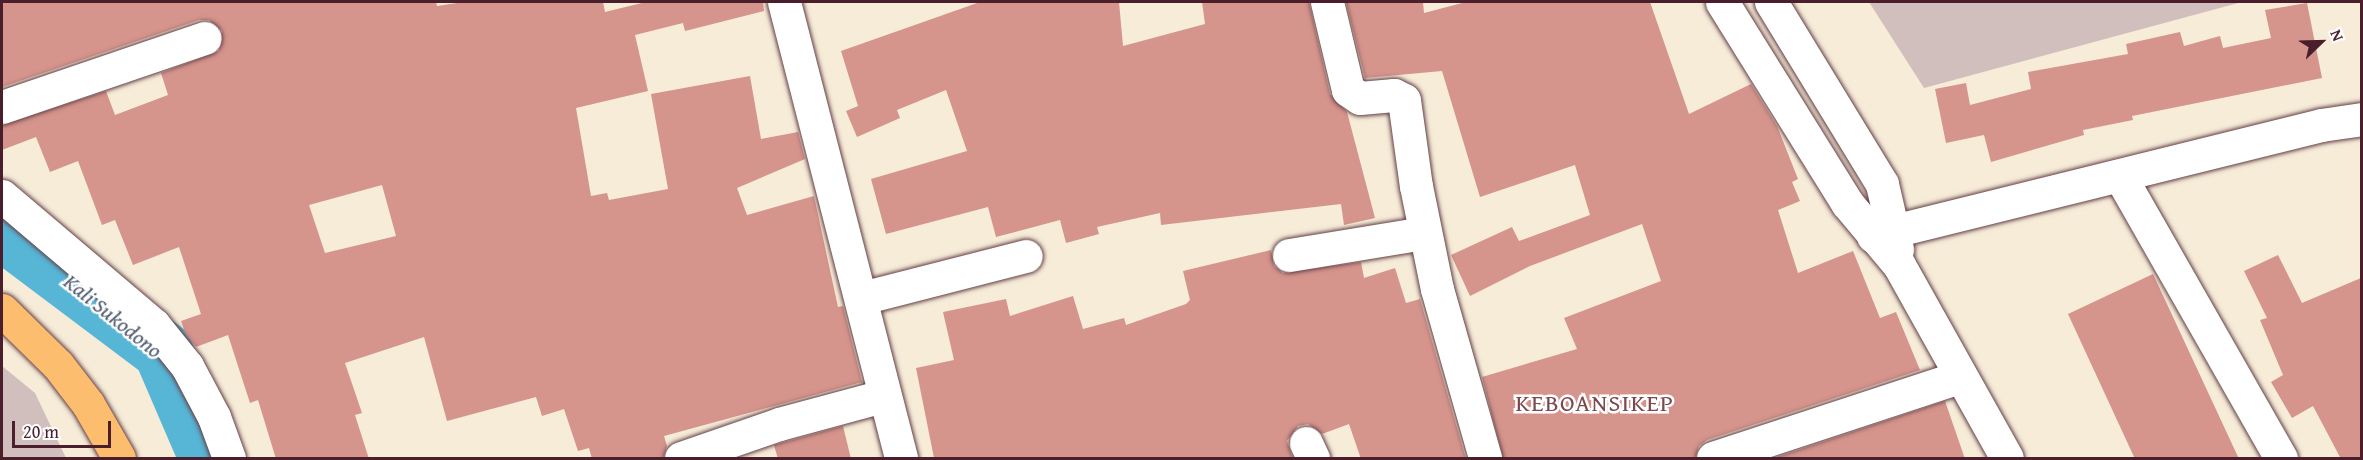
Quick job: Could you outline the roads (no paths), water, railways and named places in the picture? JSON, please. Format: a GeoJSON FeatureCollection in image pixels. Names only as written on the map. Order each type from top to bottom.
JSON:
{"type":"FeatureCollection","features":[{"type":"Feature","properties":{"kind":"main road"},"geometry":{"type":"LineString","coordinates":[[2,310],[58,365],[88,404],[119,459]]}},
{"type":"Feature","properties":{"kind":"street"},"geometry":{"type":"LineString","coordinates":[[784,2],[862,298],[883,396],[901,459]]}},
{"type":"Feature","properties":{"kind":"street"},"geometry":{"type":"LineString","coordinates":[[1327,2],[1348,90],[1360,98],[1394,95],[1404,100],[1424,233],[1485,459]]}},
{"type":"Feature","properties":{"kind":"street"},"geometry":{"type":"LineString","coordinates":[[1722,2],[1847,203],[1883,232]]}},
{"type":"Feature","properties":{"kind":"street"},"geometry":{"type":"LineString","coordinates":[[1771,2],[1882,184],[1883,232],[1959,377],[2007,459]]}},
{"type":"Feature","properties":{"kind":"street"},"geometry":{"type":"LineString","coordinates":[[2,107],[205,38]]}},
{"type":"Feature","properties":{"kind":"street"},"geometry":{"type":"LineString","coordinates":[[1883,232],[2120,176],[2321,125],[2361,119]]}},
{"type":"Feature","properties":{"kind":"street"},"geometry":{"type":"LineString","coordinates":[[2120,176],[2281,459]]}},
{"type":"Feature","properties":{"kind":"street"},"geometry":{"type":"LineString","coordinates":[[2,196],[154,325],[187,366],[214,417],[229,459]]}},
{"type":"Feature","properties":{"kind":"street"},"geometry":{"type":"LineString","coordinates":[[1289,255],[1424,233]]}},
{"type":"Feature","properties":{"kind":"street"},"geometry":{"type":"LineString","coordinates":[[862,298],[1026,256]]}},
{"type":"Feature","properties":{"kind":"street"},"geometry":{"type":"LineString","coordinates":[[1713,459],[1959,377]]}},
{"type":"Feature","properties":{"kind":"street"},"geometry":{"type":"LineString","coordinates":[[681,459],[779,424],[883,396]]}},
{"type":"Feature","properties":{"kind":"waterway","name":"Kali Sukodono"},"geometry":{"type":"LineString","coordinates":[[2,230],[163,351],[209,458]]}},
{"type":"Feature","properties":{"kind":"district","name":"KEBOANSIKEP"},"geometry":{"type":"Point","coordinates":[1595,403]}}]}
